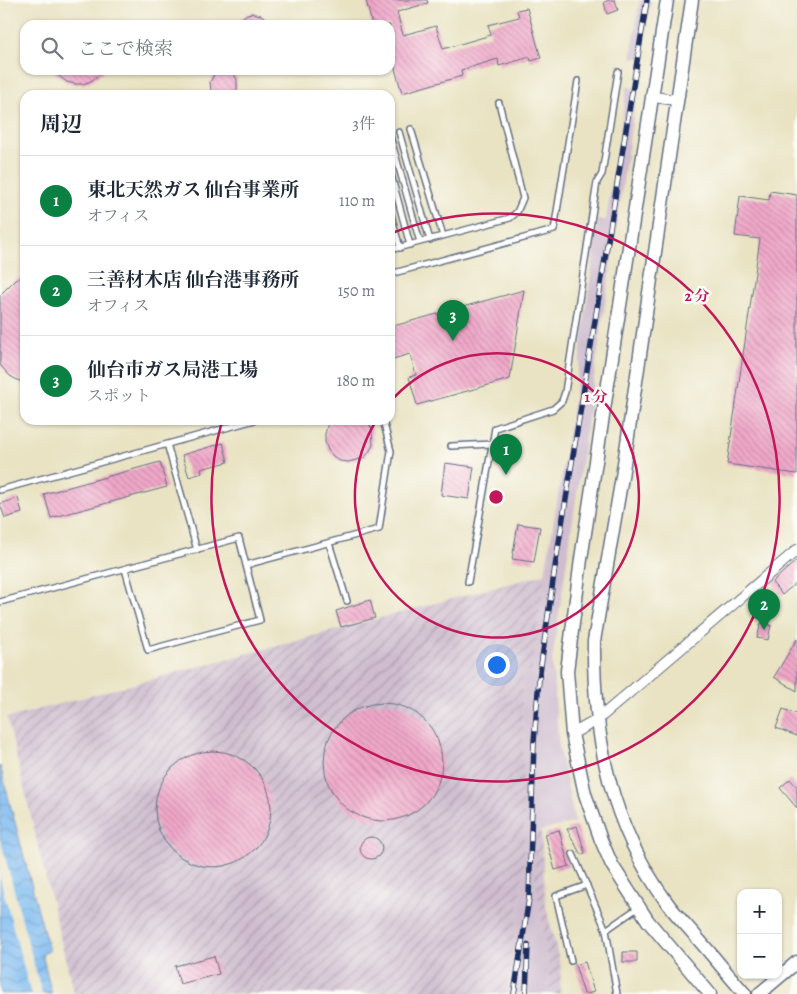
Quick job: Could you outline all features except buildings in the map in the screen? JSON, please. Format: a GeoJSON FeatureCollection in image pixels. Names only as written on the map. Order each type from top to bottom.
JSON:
{"type":"FeatureCollection","features":[{"type":"Feature","properties":{"kind":"street"},"geometry":{"type":"LineString","coordinates":[[668,0],[581,559],[567,671],[572,734],[585,794],[612,865],[648,921],[710,994]]}},
{"type":"Feature","properties":{"kind":"street"},"geometry":{"type":"LineString","coordinates":[[692,0],[621,484],[594,641],[597,720],[609,784],[630,841],[646,871],[669,905],[745,994]]}},
{"type":"Feature","properties":{"kind":"street"},"geometry":{"type":"LineString","coordinates":[[654,97],[676,100]]}},
{"type":"Feature","properties":{"kind":"street"},"geometry":{"type":"LineString","coordinates":[[572,734],[597,720],[797,550]]}},
{"type":"Feature","properties":{"kind":"street"},"geometry":{"type":"LineString","coordinates":[[759,994],[797,962]]}},
{"type":"Feature","properties":{"kind":"lane"},"geometry":{"type":"LineString","coordinates":[[468,582],[495,428],[553,409],[562,401],[565,392],[597,182],[602,174],[618,72]]}},
{"type":"Feature","properties":{"kind":"lane"},"geometry":{"type":"LineString","coordinates":[[395,273],[554,230],[578,80]]}},
{"type":"Feature","properties":{"kind":"lane"},"geometry":{"type":"LineString","coordinates":[[395,248],[510,218],[518,212],[523,198],[499,103]]}},
{"type":"Feature","properties":{"kind":"lane"},"geometry":{"type":"LineString","coordinates":[[411,129],[442,236]]}},
{"type":"Feature","properties":{"kind":"lane"},"geometry":{"type":"LineString","coordinates":[[399,132],[430,240]]}},
{"type":"Feature","properties":{"kind":"lane"},"geometry":{"type":"LineString","coordinates":[[395,154],[420,242]]}},
{"type":"Feature","properties":{"kind":"lane"},"geometry":{"type":"LineString","coordinates":[[395,189],[410,245]]}},
{"type":"Feature","properties":{"kind":"lane"},"geometry":{"type":"LineString","coordinates":[[395,230],[400,248]]}},
{"type":"Feature","properties":{"kind":"lane"},"geometry":{"type":"LineString","coordinates":[[0,490],[237,425]]}},
{"type":"Feature","properties":{"kind":"lane"},"geometry":{"type":"LineString","coordinates":[[246,564],[379,529],[391,451],[384,425]]}},
{"type":"Feature","properties":{"kind":"lane"},"geometry":{"type":"LineString","coordinates":[[167,444],[197,550]]}},
{"type":"Feature","properties":{"kind":"lane"},"geometry":{"type":"LineString","coordinates":[[451,446],[492,444]]}},
{"type":"Feature","properties":{"kind":"lane"},"geometry":{"type":"LineString","coordinates":[[0,602],[239,538],[260,620],[148,650],[125,569]]}},
{"type":"Feature","properties":{"kind":"lane"},"geometry":{"type":"LineString","coordinates":[[329,543],[346,600]]}},
{"type":"Feature","properties":{"kind":"lane"},"geometry":{"type":"LineString","coordinates":[[573,854],[606,930],[617,994]]}},
{"type":"Feature","properties":{"kind":"lane"},"geometry":{"type":"LineString","coordinates":[[571,961],[556,896],[587,885]]}},
{"type":"Feature","properties":{"kind":"lane"},"geometry":{"type":"LineString","coordinates":[[606,930],[639,907]]}},
{"type":"Feature","properties":{"kind":"shaded area"},"geometry":{"type":"Polygon","coordinates":[[[640,0],[651,0],[640,58],[631,58],[640,0]]]}},
{"type":"Feature","properties":{"kind":"shaded area"},"geometry":{"type":"Polygon","coordinates":[[[627,87],[637,88],[552,661],[559,748],[575,822],[536,832],[533,862],[549,974],[548,994],[506,994],[525,862],[522,671],[532,673],[545,574],[575,393],[598,220],[606,220],[627,87]]]}},
{"type":"Feature","properties":{"kind":"shaded area"},"geometry":{"type":"Polygon","coordinates":[[[545,574],[532,674],[522,671],[525,862],[506,994],[74,994],[7,718],[545,574]]]}},
{"type":"Feature","properties":{"kind":"shaded area"},"geometry":{"type":"Polygon","coordinates":[[[541,831],[546,907],[561,968],[560,994],[548,994],[549,974],[533,862],[536,832],[541,831]]]}},
{"type":"Feature","properties":{"kind":"water"},"geometry":{"type":"Polygon","coordinates":[[[0,766],[49,951],[42,954],[52,994],[0,994],[0,766]]]}},
{"type":"Feature","properties":{"kind":"pier"},"geometry":{"type":"Polygon","coordinates":[[[0,838],[42,994],[31,994],[0,878],[0,838]]]}},
{"type":"Feature","properties":{"kind":"railway"},"geometry":{"type":"LineString","coordinates":[[514,994],[529,898],[534,742],[539,679],[555,567],[647,0]]}},
{"type":"Feature","properties":{"kind":"railway"},"geometry":{"type":"LineString","coordinates":[[526,994],[528,945]]}},
{"type":"Feature","properties":{"kind":"place","name":"仙台市ガス局港工場"},"geometry":{"type":"Point","coordinates":[453,341]}},
{"type":"Feature","properties":{"kind":"place","name":"東北天然ガス 仙台事業所"},"geometry":{"type":"Point","coordinates":[506,475]}},
{"type":"Feature","properties":{"kind":"place","name":"三善材木店 仙台港事務所"},"geometry":{"type":"Point","coordinates":[764,630]}}]}
